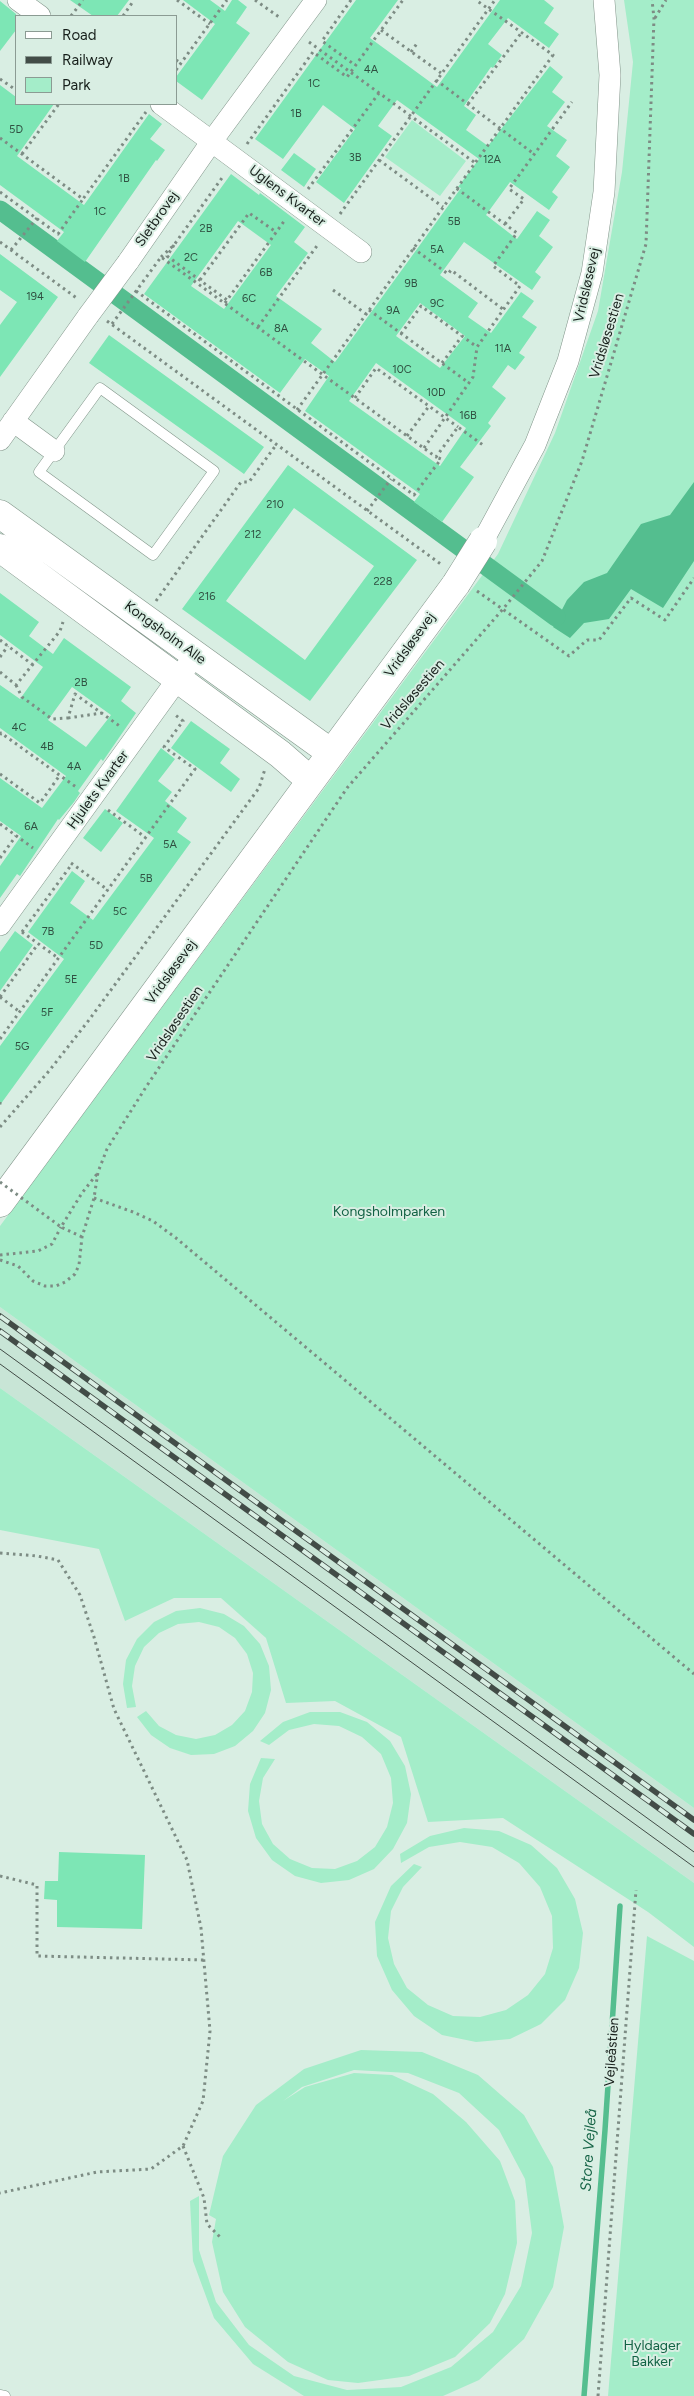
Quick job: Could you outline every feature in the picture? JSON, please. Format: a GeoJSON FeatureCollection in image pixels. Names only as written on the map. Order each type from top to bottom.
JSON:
{"type":"FeatureCollection","features":[{"type":"Feature","properties":{"kind":"street"},"geometry":{"type":"LineString","coordinates":[[18,0],[39,15]]}},
{"type":"Feature","properties":{"kind":"street","name":"Sletbrovej"},"geometry":{"type":"LineString","coordinates":[[0,440],[212,141],[316,0]]}},
{"type":"Feature","properties":{"kind":"street","name":"Vridsløsevej"},"geometry":{"type":"LineString","coordinates":[[0,1203],[330,752],[459,580],[483,542],[535,445],[568,360],[592,273],[604,192],[609,85],[604,0]]}},
{"type":"Feature","properties":{"kind":"street","name":"Uglens Kvarter"},"geometry":{"type":"LineString","coordinates":[[154,107],[212,141],[361,252]]}},
{"type":"Feature","properties":{"kind":"street"},"geometry":{"type":"LineString","coordinates":[[14,422],[54,451]]}},
{"type":"Feature","properties":{"kind":"street","name":"Kongsholm Alle"},"geometry":{"type":"LineString","coordinates":[[0,514],[330,752]]}},
{"type":"Feature","properties":{"kind":"street","name":"Kongsholm Alle"},"geometry":{"type":"LineString","coordinates":[[0,548],[280,754],[310,780]]}},
{"type":"Feature","properties":{"kind":"street","name":"Hjulets Kvarter"},"geometry":{"type":"LineString","coordinates":[[2,922],[195,655]]}},
{"type":"Feature","properties":{"kind":"lane"},"geometry":{"type":"LineString","coordinates":[[100,388],[214,471],[153,555],[38,472],[54,451],[100,388]]}},
{"type":"Feature","properties":{"kind":"lane"},"geometry":{"type":"LineString","coordinates":[[0,2396],[5,2396]]}},
{"type":"Feature","properties":{"kind":"path"},"geometry":{"type":"LineString","coordinates":[[72,15],[83,0]]}},
{"type":"Feature","properties":{"kind":"path"},"geometry":{"type":"LineString","coordinates":[[124,15],[134,0]]}},
{"type":"Feature","properties":{"kind":"path"},"geometry":{"type":"LineString","coordinates":[[177,0],[210,24]]}},
{"type":"Feature","properties":{"kind":"path"},"geometry":{"type":"LineString","coordinates":[[178,67],[227,0]]}},
{"type":"Feature","properties":{"kind":"path"},"geometry":{"type":"LineString","coordinates":[[256,0],[282,19]]}},
{"type":"Feature","properties":{"kind":"path"},"geometry":{"type":"LineString","coordinates":[[352,0],[322,41],[356,65]]}},
{"type":"Feature","properties":{"kind":"path"},"geometry":{"type":"LineString","coordinates":[[227,300],[167,256],[313,52],[347,77],[404,0]]}},
{"type":"Feature","properties":{"kind":"path"},"geometry":{"type":"LineString","coordinates":[[297,410],[553,55],[476,0]]}},
{"type":"Feature","properties":{"kind":"path"},"geometry":{"type":"LineString","coordinates":[[258,327],[495,0]]}},
{"type":"Feature","properties":{"kind":"path","name":"Vridsløsestien"},"geometry":{"type":"LineString","coordinates":[[0,1260],[18,1266],[33,1281],[45,1286],[56,1286],[75,1274],[79,1265],[82,1237],[94,1198],[97,1173],[108,1149],[146,1087],[347,788],[503,610],[542,561],[582,461],[646,244],[654,18],[652,0]]}},
{"type":"Feature","properties":{"kind":"path"},"geometry":{"type":"LineString","coordinates":[[654,18],[666,0]]}},
{"type":"Feature","properties":{"kind":"path"},"geometry":{"type":"LineString","coordinates":[[381,30],[441,73]]}},
{"type":"Feature","properties":{"kind":"path"},"geometry":{"type":"LineString","coordinates":[[468,104],[522,32]]}},
{"type":"Feature","properties":{"kind":"path"},"geometry":{"type":"LineString","coordinates":[[307,40],[474,162]]}},
{"type":"Feature","properties":{"kind":"path"},"geometry":{"type":"LineString","coordinates":[[411,52],[418,42]]}},
{"type":"Feature","properties":{"kind":"path"},"geometry":{"type":"LineString","coordinates":[[0,78],[15,89]]}},
{"type":"Feature","properties":{"kind":"path"},"geometry":{"type":"LineString","coordinates":[[436,80],[534,154]]}},
{"type":"Feature","properties":{"kind":"path"},"geometry":{"type":"LineString","coordinates":[[505,224],[524,199],[509,188],[572,102]]}},
{"type":"Feature","properties":{"kind":"path"},"geometry":{"type":"LineString","coordinates":[[22,154],[58,105]]}},
{"type":"Feature","properties":{"kind":"path"},"geometry":{"type":"LineString","coordinates":[[0,192],[58,234],[154,107]]}},
{"type":"Feature","properties":{"kind":"path"},"geometry":{"type":"LineString","coordinates":[[0,138],[83,199]]}},
{"type":"Feature","properties":{"kind":"path"},"geometry":{"type":"LineString","coordinates":[[379,160],[443,207]]}},
{"type":"Feature","properties":{"kind":"path"},"geometry":{"type":"LineString","coordinates":[[424,448],[473,378],[477,347],[520,286],[493,266],[517,233],[456,188]]}},
{"type":"Feature","properties":{"kind":"path"},"geometry":{"type":"LineString","coordinates":[[200,280],[249,213],[276,232]]}},
{"type":"Feature","properties":{"kind":"path"},"geometry":{"type":"LineString","coordinates":[[11,250],[37,218]]}},
{"type":"Feature","properties":{"kind":"path"},"geometry":{"type":"LineString","coordinates":[[0,242],[91,312],[112,324],[459,580],[569,656],[587,640],[599,640],[631,598],[665,620],[694,578]]}},
{"type":"Feature","properties":{"kind":"path"},"geometry":{"type":"LineString","coordinates":[[112,324],[161,257],[174,245]]}},
{"type":"Feature","properties":{"kind":"path"},"geometry":{"type":"LineString","coordinates":[[413,248],[448,274],[451,270],[504,310]]}},
{"type":"Feature","properties":{"kind":"path"},"geometry":{"type":"LineString","coordinates":[[136,291],[414,495],[441,459],[322,375],[161,257]]}},
{"type":"Feature","properties":{"kind":"path"},"geometry":{"type":"LineString","coordinates":[[334,290],[366,314]]}},
{"type":"Feature","properties":{"kind":"path"},"geometry":{"type":"LineString","coordinates":[[402,334],[421,306],[477,347]]}},
{"type":"Feature","properties":{"kind":"path"},"geometry":{"type":"LineString","coordinates":[[369,310],[469,383]]}},
{"type":"Feature","properties":{"kind":"path"},"geometry":{"type":"LineString","coordinates":[[442,363],[462,336]]}},
{"type":"Feature","properties":{"kind":"path"},"geometry":{"type":"LineString","coordinates":[[355,398],[376,368],[483,445]]}},
{"type":"Feature","properties":{"kind":"path"},"geometry":{"type":"LineString","coordinates":[[407,436],[429,406]]}},
{"type":"Feature","properties":{"kind":"path"},"geometry":{"type":"LineString","coordinates":[[436,457],[458,427]]}},
{"type":"Feature","properties":{"kind":"path"},"geometry":{"type":"LineString","coordinates":[[154,603],[241,482],[249,482],[276,445]]}},
{"type":"Feature","properties":{"kind":"path"},"geometry":{"type":"LineString","coordinates":[[367,511],[391,479]]}},
{"type":"Feature","properties":{"kind":"path"},"geometry":{"type":"LineString","coordinates":[[16,685],[60,631],[65,614]]}},
{"type":"Feature","properties":{"kind":"path"},"geometry":{"type":"LineString","coordinates":[[0,640],[33,664]]}},
{"type":"Feature","properties":{"kind":"path"},"geometry":{"type":"LineString","coordinates":[[0,657],[8,646]]}},
{"type":"Feature","properties":{"kind":"path"},"geometry":{"type":"LineString","coordinates":[[0,672],[16,685],[22,697],[52,719],[102,713]]}},
{"type":"Feature","properties":{"kind":"path"},"geometry":{"type":"LineString","coordinates":[[68,718],[75,694],[136,737]]}},
{"type":"Feature","properties":{"kind":"path"},"geometry":{"type":"LineString","coordinates":[[0,1039],[195,769],[164,747],[182,720],[160,704]]}},
{"type":"Feature","properties":{"kind":"path"},"geometry":{"type":"LineString","coordinates":[[0,735],[1,733],[146,837]]}},
{"type":"Feature","properties":{"kind":"path"},"geometry":{"type":"LineString","coordinates":[[0,1127],[43,1078],[89,1020],[259,788],[265,769],[262,763]]}},
{"type":"Feature","properties":{"kind":"path"},"geometry":{"type":"LineString","coordinates":[[0,774],[40,803],[60,776]]}},
{"type":"Feature","properties":{"kind":"path"},"geometry":{"type":"LineString","coordinates":[[0,824],[16,836],[72,864],[108,890]]}},
{"type":"Feature","properties":{"kind":"path"},"geometry":{"type":"LineString","coordinates":[[0,858],[16,836]]}},
{"type":"Feature","properties":{"kind":"path"},"geometry":{"type":"LineString","coordinates":[[22,932],[72,864]]}},
{"type":"Feature","properties":{"kind":"path"},"geometry":{"type":"LineString","coordinates":[[2,922],[22,932],[58,958]]}},
{"type":"Feature","properties":{"kind":"path"},"geometry":{"type":"LineString","coordinates":[[20,1012],[0,997],[38,944]]}},
{"type":"Feature","properties":{"kind":"path"},"geometry":{"type":"LineString","coordinates":[[0,1255],[38,1251],[52,1244],[82,1193],[97,1173]]}},
{"type":"Feature","properties":{"kind":"path"},"geometry":{"type":"LineString","coordinates":[[0,1182],[61,1227],[82,1237]]}},
{"type":"Feature","properties":{"kind":"path"},"geometry":{"type":"LineString","coordinates":[[94,1198],[140,1215],[176,1238],[694,1674]]}},
{"type":"Feature","properties":{"kind":"path"},"geometry":{"type":"LineString","coordinates":[[0,1553],[58,1560],[80,1595],[114,1709],[187,1860],[201,1928],[210,2030],[203,2101],[183,2146],[152,2169],[97,2172],[0,2193]]}},
{"type":"Feature","properties":{"kind":"path"},"geometry":{"type":"LineString","coordinates":[[0,1876],[37,1885],[37,1956],[204,1960]]}},
{"type":"Feature","properties":{"kind":"path","name":"Vejleåstien"},"geometry":{"type":"LineString","coordinates":[[598,2396],[636,1890]]}},
{"type":"Feature","properties":{"kind":"path"},"geometry":{"type":"LineString","coordinates":[[183,2146],[204,2198],[207,2224],[222,2239]]}},
{"type":"Feature","properties":{"kind":"shaded area"},"geometry":{"type":"Polygon","coordinates":[[[694,482],[694,561],[663,608],[631,589],[609,619],[584,623],[570,638],[553,627],[567,600],[584,582],[607,573],[641,524],[670,515],[694,482]]]}},
{"type":"Feature","properties":{"kind":"shaded area"},"geometry":{"type":"Polygon","coordinates":[[[0,1307],[694,1808],[694,1883],[0,1388],[0,1307]]]}},
{"type":"Feature","properties":{"kind":"green space","name":"Kongsholmparken"},"geometry":{"type":"Polygon","coordinates":[[[624,0],[694,0],[694,1808],[0,1307],[0,1226],[498,554],[555,433],[598,311],[622,172],[633,62],[624,0]]]}},
{"type":"Feature","properties":{"kind":"green space"},"geometry":{"type":"Polygon","coordinates":[[[412,120],[466,161],[440,196],[385,157],[412,120]]]}},
{"type":"Feature","properties":{"kind":"green space"},"geometry":{"type":"Polygon","coordinates":[[[0,1388],[694,1883],[694,1947],[648,1912],[503,1818],[428,1822],[401,1737],[335,1701],[286,1703],[266,1638],[221,1598],[174,1598],[125,1621],[99,1549],[0,1530],[0,1388]]]}},
{"type":"Feature","properties":{"kind":"green space"},"geometry":{"type":"Polygon","coordinates":[[[200,1608],[224,1614],[244,1626],[260,1644],[269,1666],[271,1690],[265,1713],[253,1731],[235,1746],[214,1754],[191,1755],[170,1748],[151,1735],[137,1717],[146,1711],[159,1726],[176,1735],[196,1739],[215,1735],[232,1725],[245,1711],[252,1692],[253,1673],[247,1654],[235,1638],[219,1627],[199,1622],[178,1624],[159,1633],[144,1647],[135,1666],[132,1686],[136,1707],[127,1708],[123,1684],[126,1660],[137,1639],[154,1622],[176,1611],[200,1608]]]}},
{"type":"Feature","properties":{"kind":"green space"},"geometry":{"type":"Polygon","coordinates":[[[310,1712],[340,1712],[367,1722],[390,1741],[405,1766],[411,1794],[407,1823],[393,1849],[374,1869],[349,1880],[321,1883],[295,1876],[272,1860],[256,1838],[248,1811],[250,1784],[261,1758],[275,1759],[263,1778],[259,1801],[262,1824],[273,1844],[290,1859],[312,1868],[335,1869],[357,1861],[375,1847],[387,1827],[393,1803],[391,1778],[381,1754],[362,1737],[339,1726],[314,1724],[289,1730],[269,1745],[260,1741],[283,1722],[310,1712]]]}},
{"type":"Feature","properties":{"kind":"green space"},"geometry":{"type":"Polygon","coordinates":[[[464,1828],[499,1831],[531,1845],[557,1868],[575,1899],[583,1933],[579,1968],[565,2000],[541,2024],[510,2039],[476,2042],[442,2035],[414,2016],[392,1990],[377,1956],[375,1922],[391,1886],[414,1864],[422,1867],[403,1887],[391,1911],[388,1938],[394,1964],[407,1988],[428,2005],[453,2016],[480,2017],[506,2010],[528,1995],[545,1974],[553,1948],[552,1916],[540,1887],[519,1863],[492,1847],[460,1842],[429,1847],[401,1863],[400,1854],[430,1836],[464,1828]]]}},
{"type":"Feature","properties":{"kind":"green space","name":"Hyldager Bakker"},"geometry":{"type":"Polygon","coordinates":[[[647,1936],[694,1961],[694,2396],[608,2396],[647,1936]]]}},
{"type":"Feature","properties":{"kind":"green space"},"geometry":{"type":"Polygon","coordinates":[[[361,2050],[422,2052],[478,2075],[524,2115],[553,2167],[564,2227],[553,2287],[524,2339],[479,2380],[443,2396],[304,2396],[253,2364],[214,2318],[193,2261],[190,2201],[199,2196],[199,2250],[216,2302],[249,2345],[294,2376],[347,2390],[401,2387],[451,2367],[493,2332],[521,2286],[532,2233],[525,2179],[499,2130],[459,2093],[408,2073],[354,2070],[302,2087],[283,2101],[305,2087],[354,2073],[392,2075],[433,2094],[466,2122],[500,2161],[515,2201],[517,2243],[505,2294],[490,2323],[455,2357],[409,2376],[358,2383],[328,2380],[288,2362],[245,2327],[223,2292],[212,2242],[216,2219],[209,2215],[223,2156],[256,2105],[304,2069],[361,2050]]]}},
{"type":"Feature","properties":{"kind":"building"},"geometry":{"type":"Polygon","coordinates":[[[70,0],[129,0],[118,15],[92,15],[70,0]]]}},
{"type":"Feature","properties":{"kind":"building"},"geometry":{"type":"Polygon","coordinates":[[[183,0],[210,0],[225,11],[232,0],[238,0],[247,7],[236,23],[250,33],[202,100],[178,82],[178,74],[215,24],[183,0]]]}},
{"type":"Feature","properties":{"kind":"building"},"geometry":{"type":"Polygon","coordinates":[[[356,0],[398,0],[370,38],[437,87],[500,0],[544,0],[554,8],[544,23],[559,34],[549,48],[508,18],[488,44],[502,55],[493,68],[491,67],[464,106],[476,115],[466,130],[488,146],[550,66],[563,77],[552,92],[565,102],[547,126],[567,140],[556,156],[570,167],[552,192],[558,197],[549,210],[510,182],[486,215],[517,239],[537,211],[550,220],[539,236],[553,247],[535,272],[541,277],[532,290],[464,242],[440,275],[478,303],[468,317],[491,333],[521,292],[534,301],[522,317],[537,327],[519,353],[525,357],[515,370],[508,365],[492,387],[506,398],[488,423],[491,426],[460,467],[474,477],[442,522],[414,502],[420,494],[305,411],[329,376],[305,359],[280,393],[144,294],[231,174],[305,227],[294,242],[308,253],[276,296],[322,329],[311,343],[335,362],[461,188],[458,187],[479,159],[397,100],[378,126],[392,136],[344,203],[316,182],[355,129],[323,105],[283,159],[255,139],[356,0]],[[238,221],[191,286],[224,309],[271,245],[238,221]],[[420,303],[396,336],[440,368],[465,336],[420,303]],[[376,363],[349,401],[440,466],[466,428],[376,363]]]}},
{"type":"Feature","properties":{"kind":"building"},"geometry":{"type":"Polygon","coordinates":[[[0,1],[16,15],[15,31],[0,51],[0,1]]]}},
{"type":"Feature","properties":{"kind":"building"},"geometry":{"type":"Polygon","coordinates":[[[0,85],[15,96],[15,105],[53,105],[17,156],[84,205],[149,114],[162,124],[150,139],[165,150],[156,160],[85,262],[57,241],[64,232],[0,185],[0,85]]]}},
{"type":"Feature","properties":{"kind":"building"},"geometry":{"type":"Polygon","coordinates":[[[294,153],[316,169],[304,187],[281,170],[294,153]]]}},
{"type":"Feature","properties":{"kind":"building"},"geometry":{"type":"Polygon","coordinates":[[[0,254],[58,297],[0,377],[0,325],[17,302],[0,290],[0,254]]]}},
{"type":"Feature","properties":{"kind":"building"},"geometry":{"type":"Polygon","coordinates":[[[109,335],[264,447],[244,474],[89,363],[109,335]]]}},
{"type":"Feature","properties":{"kind":"building"},"geometry":{"type":"Polygon","coordinates":[[[288,465],[417,560],[310,701],[182,609],[288,465]],[[294,508],[226,601],[305,660],[374,566],[294,508]]]}},
{"type":"Feature","properties":{"kind":"building"},"geometry":{"type":"Polygon","coordinates":[[[0,593],[39,622],[29,636],[53,654],[64,638],[131,687],[121,701],[136,713],[103,761],[101,759],[78,791],[80,793],[74,802],[58,819],[20,876],[17,874],[0,898],[0,866],[21,836],[0,821],[0,778],[42,808],[66,776],[0,728],[0,685],[20,699],[43,667],[0,635],[0,593]],[[72,687],[48,720],[86,747],[111,715],[72,687]]]}},
{"type":"Feature","properties":{"kind":"building"},"geometry":{"type":"Polygon","coordinates":[[[191,721],[230,749],[220,763],[240,779],[231,792],[171,748],[191,721]]]}},
{"type":"Feature","properties":{"kind":"building"},"geometry":{"type":"Polygon","coordinates":[[[161,748],[175,759],[158,781],[172,792],[165,801],[187,818],[177,832],[191,842],[0,1105],[0,1046],[64,959],[28,932],[72,871],[85,881],[70,903],[93,920],[154,838],[116,811],[161,748]]]}},
{"type":"Feature","properties":{"kind":"building"},"geometry":{"type":"Polygon","coordinates":[[[105,809],[123,823],[101,852],[83,838],[105,809]]]}},
{"type":"Feature","properties":{"kind":"building"},"geometry":{"type":"Polygon","coordinates":[[[15,931],[33,945],[0,991],[0,952],[15,931]]]}},
{"type":"Feature","properties":{"kind":"building"},"geometry":{"type":"Polygon","coordinates":[[[59,1852],[145,1855],[142,1929],[57,1927],[57,1900],[44,1899],[45,1881],[58,1881],[59,1852]]]}},
{"type":"Feature","properties":{"kind":"waterway"},"geometry":{"type":"LineString","coordinates":[[0,210],[556,617]]}},
{"type":"Feature","properties":{"kind":"waterway","name":"Store Vejleå"},"geometry":{"type":"LineString","coordinates":[[584,2396],[620,1906]]}},
{"type":"Feature","properties":{"kind":"tram line"},"geometry":{"type":"LineString","coordinates":[[0,1349],[694,1852]]}},
{"type":"Feature","properties":{"kind":"tram line"},"geometry":{"type":"LineString","coordinates":[[0,1364],[694,1867]]}},
{"type":"Feature","properties":{"kind":"railway"},"geometry":{"type":"LineString","coordinates":[[0,1316],[694,1820]]}},
{"type":"Feature","properties":{"kind":"railway"},"geometry":{"type":"LineString","coordinates":[[0,1331],[694,1834]]}}]}
